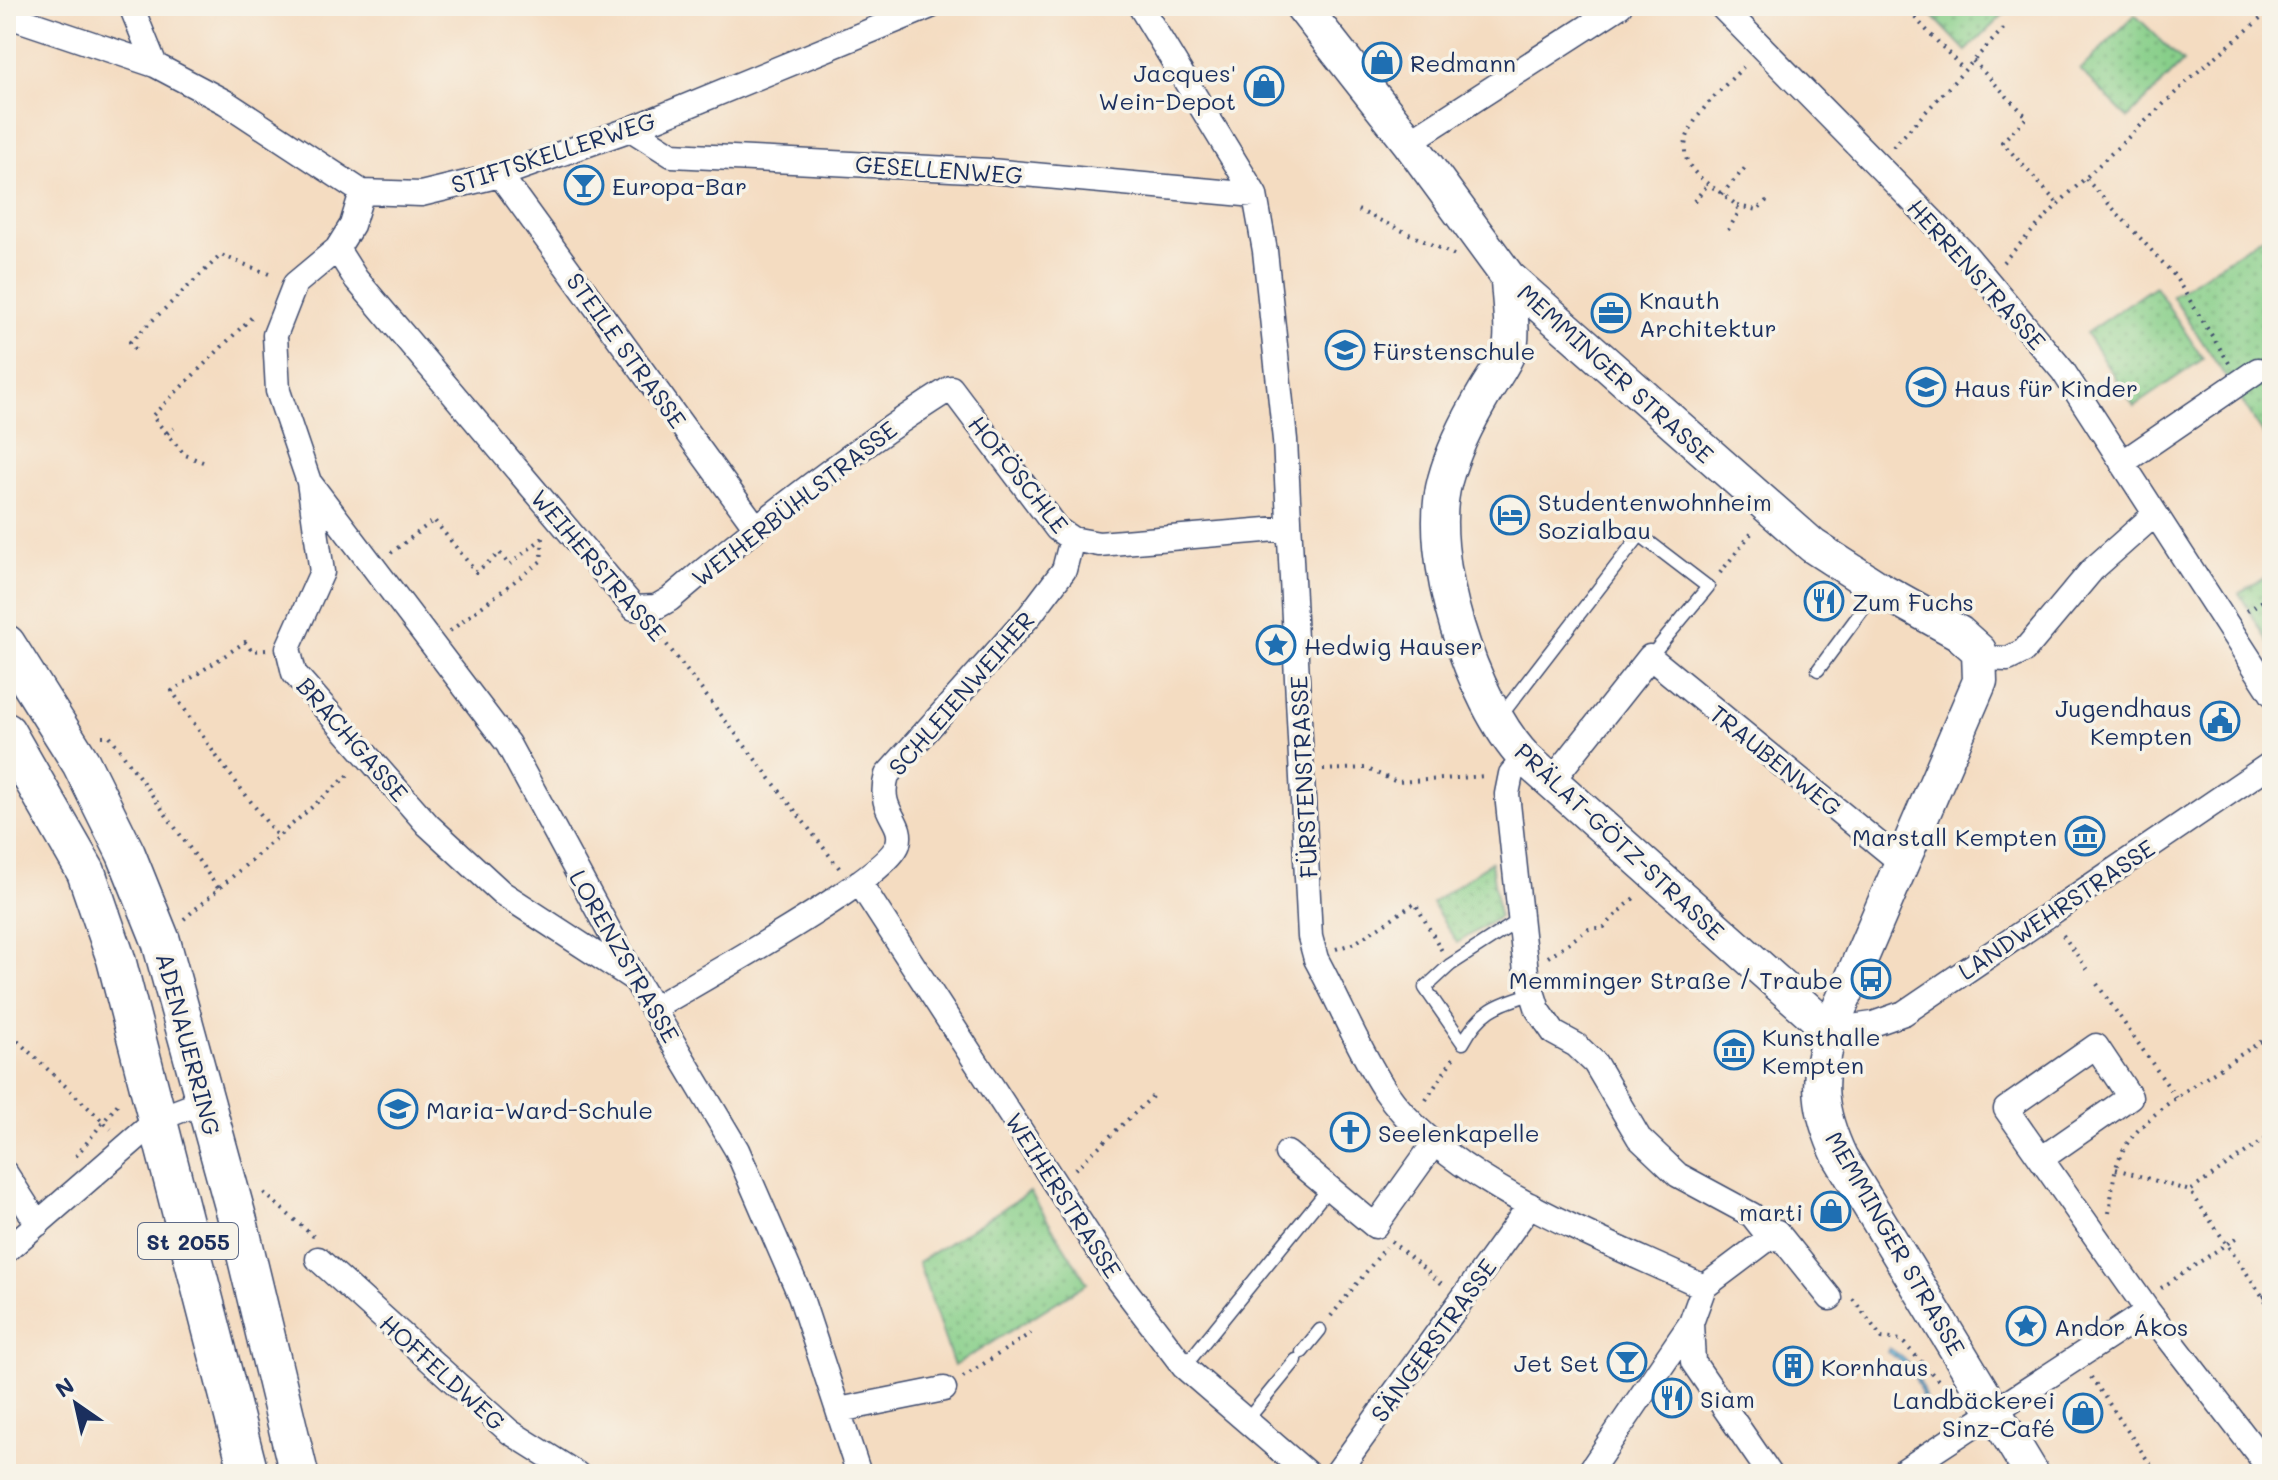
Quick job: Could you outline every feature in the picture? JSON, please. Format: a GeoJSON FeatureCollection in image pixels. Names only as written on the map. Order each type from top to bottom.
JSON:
{"type":"FeatureCollection","features":[{"type":"Feature","properties":{"kind":"main road","name":"ADENAUERRING"},"geometry":{"type":"LineString","coordinates":[[6,644],[81,763],[126,854],[161,941],[238,1221],[295,1457]]}},
{"type":"Feature","properties":{"kind":"main road","name":"ADENAUERRING"},"geometry":{"type":"LineString","coordinates":[[6,732],[86,872],[119,971],[249,1474]]}},
{"type":"Feature","properties":{"kind":"street"},"geometry":{"type":"LineString","coordinates":[[131,6],[155,65]]}},
{"type":"Feature","properties":{"kind":"street","name":"STIFTSKELLERWEG"},"geometry":{"type":"LineString","coordinates":[[362,192],[421,194],[500,175],[631,129],[931,6]]}},
{"type":"Feature","properties":{"kind":"street","name":"FÜRSTENSTRASSE"},"geometry":{"type":"LineString","coordinates":[[1140,6],[1255,195],[1280,384],[1305,772],[1310,937],[1316,959],[1384,1089],[1433,1145],[1530,1205],[1704,1287]]}},
{"type":"Feature","properties":{"kind":"street","name":"MEMMINGER STRASSE"},"geometry":{"type":"LineString","coordinates":[[1302,6],[1409,142],[1508,277],[1813,546],[1878,588],[1959,633],[1973,643],[1981,658],[1980,681],[1830,1030],[1820,1068],[1823,1112],[1829,1134],[1984,1421],[2032,1474]]}},
{"type":"Feature","properties":{"kind":"street"},"geometry":{"type":"LineString","coordinates":[[1409,142],[1620,6]]}},
{"type":"Feature","properties":{"kind":"street","name":"HERRENSTRASSE"},"geometry":{"type":"LineString","coordinates":[[1721,6],[1986,280],[2063,371],[2272,694]]}},
{"type":"Feature","properties":{"kind":"street"},"geometry":{"type":"LineString","coordinates":[[6,15],[155,65],[225,102],[362,192]]}},
{"type":"Feature","properties":{"kind":"street","name":"GESELLENWEG"},"geometry":{"type":"LineString","coordinates":[[631,129],[672,155],[990,171],[1255,195]]}},
{"type":"Feature","properties":{"kind":"street","name":"STEILE STRASSE"},"geometry":{"type":"LineString","coordinates":[[500,175],[755,526]]}},
{"type":"Feature","properties":{"kind":"street","name":"BRACHGASSE"},"geometry":{"type":"LineString","coordinates":[[362,192],[352,225],[337,249],[292,283],[275,335],[278,391],[309,482],[322,572],[288,648],[294,673],[428,825],[502,893],[635,979]]}},
{"type":"Feature","properties":{"kind":"street","name":"WEIHERSTRASSE"},"geometry":{"type":"LineString","coordinates":[[337,249],[356,279],[634,608]]}},
{"type":"Feature","properties":{"kind":"street"},"geometry":{"type":"LineString","coordinates":[[1508,277],[1511,347],[1553,332],[1577,340]]}},
{"type":"Feature","properties":{"kind":"street","name":"PRÄLAT-GÖTZ-STRASSE"},"geometry":{"type":"LineString","coordinates":[[1511,347],[1470,417],[1444,482],[1441,543],[1450,603],[1466,656],[1518,766],[1551,782],[1830,1030]]}},
{"type":"Feature","properties":{"kind":"street"},"geometry":{"type":"LineString","coordinates":[[2122,463],[2249,376]]}},
{"type":"Feature","properties":{"kind":"street","name":"WEIHERBÜHLSTRASSE"},"geometry":{"type":"LineString","coordinates":[[634,608],[656,607],[670,599],[755,526],[841,461],[951,388]]}},
{"type":"Feature","properties":{"kind":"street","name":"HOFÖSCHLE"},"geometry":{"type":"LineString","coordinates":[[951,388],[1057,529],[1072,539],[1099,544],[1289,528]]}},
{"type":"Feature","properties":{"kind":"street","name":"LORENZSTRASSE"},"geometry":{"type":"LineString","coordinates":[[309,482],[508,744],[635,979],[737,1150],[800,1295],[859,1474]]}},
{"type":"Feature","properties":{"kind":"street"},"geometry":{"type":"LineString","coordinates":[[1981,658],[2008,659],[2024,651],[2092,570],[2154,515]]}},
{"type":"Feature","properties":{"kind":"street","name":"SCHLEIENWEIHER"},"geometry":{"type":"LineString","coordinates":[[654,1008],[856,884],[893,854],[899,841],[899,829],[884,805],[882,791],[887,775],[1030,615],[1064,570],[1072,539]]}},
{"type":"Feature","properties":{"kind":"street"},"geometry":{"type":"LineString","coordinates":[[1551,782],[1650,657]]}},
{"type":"Feature","properties":{"kind":"street","name":"TRAUBENWEG"},"geometry":{"type":"LineString","coordinates":[[1650,657],[1902,863]]}},
{"type":"Feature","properties":{"kind":"street","name":"LANDWEHRSTRASSE"},"geometry":{"type":"LineString","coordinates":[[1830,1030],[1873,1024],[1904,1013],[2272,763]]}},
{"type":"Feature","properties":{"kind":"street"},"geometry":{"type":"LineString","coordinates":[[1518,766],[1507,794],[1528,983],[1554,1033],[1576,1045],[1595,1063],[1639,1138],[1678,1175],[1752,1215],[1771,1239]]}},
{"type":"Feature","properties":{"kind":"street","name":"WEIHERSTRASSE"},"geometry":{"type":"LineString","coordinates":[[856,884],[1058,1184],[1117,1279],[1184,1367],[1308,1474]]}},
{"type":"Feature","properties":{"kind":"street"},"geometry":{"type":"LineString","coordinates":[[2041,1159],[2130,1097],[2096,1046],[2006,1109],[2041,1159],[2091,1226],[2146,1306],[2272,1472]]}},
{"type":"Feature","properties":{"kind":"street"},"geometry":{"type":"LineString","coordinates":[[6,1251],[158,1119],[205,1101]]}},
{"type":"Feature","properties":{"kind":"street"},"geometry":{"type":"LineString","coordinates":[[1287,1153],[1383,1233],[1433,1145]]}},
{"type":"Feature","properties":{"kind":"street"},"geometry":{"type":"LineString","coordinates":[[6,1174],[38,1224]]}},
{"type":"Feature","properties":{"kind":"street","name":"SÄNGERSTRASSE"},"geometry":{"type":"LineString","coordinates":[[1350,1469],[1461,1300],[1530,1205]]}},
{"type":"Feature","properties":{"kind":"street"},"geometry":{"type":"LineString","coordinates":[[1588,1474],[1691,1323],[1704,1287],[1777,1232],[1830,1298]]}},
{"type":"Feature","properties":{"kind":"street","name":"HOFFELDWEG"},"geometry":{"type":"LineString","coordinates":[[318,1259],[510,1432],[577,1474]]}},
{"type":"Feature","properties":{"kind":"street"},"geometry":{"type":"LineString","coordinates":[[1899,1474],[2077,1358],[2146,1306]]}},
{"type":"Feature","properties":{"kind":"street"},"geometry":{"type":"LineString","coordinates":[[1691,1323],[1693,1362],[1770,1474]]}},
{"type":"Feature","properties":{"kind":"street"},"geometry":{"type":"LineString","coordinates":[[839,1410],[944,1389]]}},
{"type":"Feature","properties":{"kind":"street"},"geometry":{"type":"LineString","coordinates":[[295,1457],[317,1474]]}},
{"type":"Feature","properties":{"kind":"lane"},"geometry":{"type":"LineString","coordinates":[[1497,721],[1640,535],[1708,587],[1650,657]]}},
{"type":"Feature","properties":{"kind":"lane"},"geometry":{"type":"LineString","coordinates":[[1818,670],[1878,588]]}},
{"type":"Feature","properties":{"kind":"lane"},"geometry":{"type":"LineString","coordinates":[[1521,919],[1450,965],[1425,988],[1463,1043],[1475,1020],[1528,983]]}},
{"type":"Feature","properties":{"kind":"lane"},"geometry":{"type":"LineString","coordinates":[[1184,1367],[1329,1188]]}},
{"type":"Feature","properties":{"kind":"lane"},"geometry":{"type":"LineString","coordinates":[[1247,1420],[1320,1330]]}},
{"type":"Feature","properties":{"kind":"path"},"geometry":{"type":"LineString","coordinates":[[1904,6],[1964,70]]}},
{"type":"Feature","properties":{"kind":"path"},"geometry":{"type":"LineString","coordinates":[[1986,280],[2058,204],[2270,8]]}},
{"type":"Feature","properties":{"kind":"path"},"geometry":{"type":"LineString","coordinates":[[1875,166],[2004,28]]}},
{"type":"Feature","properties":{"kind":"path"},"geometry":{"type":"LineString","coordinates":[[1761,47],[1687,131],[1683,150],[1691,168],[1737,206],[1757,210],[1768,199]]}},
{"type":"Feature","properties":{"kind":"path"},"geometry":{"type":"LineString","coordinates":[[1973,61],[2027,117],[2002,142],[2058,204]]}},
{"type":"Feature","properties":{"kind":"path"},"geometry":{"type":"LineString","coordinates":[[1722,194],[1745,168]]}},
{"type":"Feature","properties":{"kind":"path"},"geometry":{"type":"LineString","coordinates":[[2086,179],[2174,275],[2249,376]]}},
{"type":"Feature","properties":{"kind":"path"},"geometry":{"type":"LineString","coordinates":[[1694,201],[1709,183]]}},
{"type":"Feature","properties":{"kind":"path"},"geometry":{"type":"LineString","coordinates":[[1728,230],[1739,212],[1737,206]]}},
{"type":"Feature","properties":{"kind":"path"},"geometry":{"type":"LineString","coordinates":[[1358,210],[1460,258]]}},
{"type":"Feature","properties":{"kind":"path"},"geometry":{"type":"LineString","coordinates":[[135,349],[130,342],[221,255],[292,283],[152,416],[185,455],[203,462]]}},
{"type":"Feature","properties":{"kind":"path"},"geometry":{"type":"LineString","coordinates":[[167,433],[174,428]]}},
{"type":"Feature","properties":{"kind":"path"},"geometry":{"type":"LineString","coordinates":[[1708,587],[1771,509]]}},
{"type":"Feature","properties":{"kind":"path"},"geometry":{"type":"LineString","coordinates":[[373,567],[434,520],[476,572],[500,553],[509,565],[562,523]]}},
{"type":"Feature","properties":{"kind":"path"},"geometry":{"type":"LineString","coordinates":[[433,645],[541,561],[543,538]]}},
{"type":"Feature","properties":{"kind":"path","name":"WEIHERSTRASSE"},"geometry":{"type":"LineString","coordinates":[[634,608],[663,639],[856,884]]}},
{"type":"Feature","properties":{"kind":"path"},"geometry":{"type":"LineString","coordinates":[[278,837],[219,760],[172,691],[245,642],[252,651],[288,648]]}},
{"type":"Feature","properties":{"kind":"path"},"geometry":{"type":"LineString","coordinates":[[110,736],[218,888]]}},
{"type":"Feature","properties":{"kind":"path"},"geometry":{"type":"LineString","coordinates":[[194,909],[369,757]]}},
{"type":"Feature","properties":{"kind":"path"},"geometry":{"type":"LineString","coordinates":[[1341,769],[1365,768],[1397,782],[1518,766]]}},
{"type":"Feature","properties":{"kind":"path"},"geometry":{"type":"LineString","coordinates":[[1528,983],[1589,929],[1604,927],[1654,876]]}},
{"type":"Feature","properties":{"kind":"path"},"geometry":{"type":"LineString","coordinates":[[1316,959],[1355,943],[1415,903],[1450,965]]}},
{"type":"Feature","properties":{"kind":"path"},"geometry":{"type":"LineString","coordinates":[[2048,913],[2088,971]]}},
{"type":"Feature","properties":{"kind":"path"},"geometry":{"type":"LineString","coordinates":[[2097,984],[2177,1099]]}},
{"type":"Feature","properties":{"kind":"path"},"geometry":{"type":"LineString","coordinates":[[6,1030],[127,1145]]}},
{"type":"Feature","properties":{"kind":"path"},"geometry":{"type":"LineString","coordinates":[[2091,1226],[2110,1212],[2116,1169],[2124,1148],[2146,1122],[2272,1034]]}},
{"type":"Feature","properties":{"kind":"path"},"geometry":{"type":"LineString","coordinates":[[1411,1122],[1463,1043]]}},
{"type":"Feature","properties":{"kind":"path"},"geometry":{"type":"LineString","coordinates":[[1058,1184],[1155,1094]]}},
{"type":"Feature","properties":{"kind":"path"},"geometry":{"type":"LineString","coordinates":[[74,1158],[124,1097]]}},
{"type":"Feature","properties":{"kind":"path"},"geometry":{"type":"LineString","coordinates":[[2190,1191],[2272,1134]]}},
{"type":"Feature","properties":{"kind":"path"},"geometry":{"type":"LineString","coordinates":[[2116,1169],[2190,1191],[2272,1310]]}},
{"type":"Feature","properties":{"kind":"path"},"geometry":{"type":"LineString","coordinates":[[262,1191],[316,1239],[318,1259]]}},
{"type":"Feature","properties":{"kind":"path"},"geometry":{"type":"LineString","coordinates":[[1320,1330],[1383,1233],[1461,1300]]}},
{"type":"Feature","properties":{"kind":"path"},"geometry":{"type":"LineString","coordinates":[[2146,1306],[2237,1237]]}},
{"type":"Feature","properties":{"kind":"path"},"geometry":{"type":"LineString","coordinates":[[1830,1298],[1846,1289],[1882,1338],[1901,1340],[1939,1381],[1984,1421]]}},
{"type":"Feature","properties":{"kind":"path"},"geometry":{"type":"LineString","coordinates":[[2263,1297],[2272,1291]]}},
{"type":"Feature","properties":{"kind":"path"},"geometry":{"type":"LineString","coordinates":[[944,1389],[1031,1333]]}},
{"type":"Feature","properties":{"kind":"path"},"geometry":{"type":"LineString","coordinates":[[2077,1358],[2157,1474]]}},
{"type":"Feature","properties":{"kind":"green space"},"geometry":{"type":"Polygon","coordinates":[[[1923,6],[1999,6],[2005,13],[1966,51],[1923,6]]]}},
{"type":"Feature","properties":{"kind":"green space"},"geometry":{"type":"Polygon","coordinates":[[[2135,15],[2183,62],[2128,118],[2080,70],[2135,15]]]}},
{"type":"Feature","properties":{"kind":"green space"},"geometry":{"type":"Polygon","coordinates":[[[2272,230],[2272,447],[2172,296],[2272,230]]]}},
{"type":"Feature","properties":{"kind":"green space"},"geometry":{"type":"Polygon","coordinates":[[[2155,286],[2203,359],[2134,406],[2086,333],[2155,286]]]}},
{"type":"Feature","properties":{"kind":"green space"},"geometry":{"type":"Polygon","coordinates":[[[2272,573],[2272,649],[2239,593],[2272,573]]]}},
{"type":"Feature","properties":{"kind":"green space"},"geometry":{"type":"Polygon","coordinates":[[[1491,862],[1499,917],[1457,943],[1432,903],[1491,862]]]}},
{"type":"Feature","properties":{"kind":"green space"},"geometry":{"type":"Polygon","coordinates":[[[1030,1192],[1087,1283],[954,1366],[918,1262],[1030,1192]]]}},
{"type":"Feature","properties":{"kind":"water"},"geometry":{"type":"Polygon","coordinates":[[[1889,1348],[1905,1359],[1915,1372],[1927,1406],[1924,1407],[1913,1374],[1887,1352],[1889,1348]]]}},
{"type":"Feature","properties":{"kind":"place","name":"Redmann"},"geometry":{"type":"Point","coordinates":[1382,62]}},
{"type":"Feature","properties":{"kind":"place","name":"Jacques' Wein-Depot"},"geometry":{"type":"Point","coordinates":[1264,86]}},
{"type":"Feature","properties":{"kind":"place","name":"Europa-Bar"},"geometry":{"type":"Point","coordinates":[584,185]}},
{"type":"Feature","properties":{"kind":"place","name":"Knauth Architektur"},"geometry":{"type":"Point","coordinates":[1611,313]}},
{"type":"Feature","properties":{"kind":"place","name":"Fürstenschule"},"geometry":{"type":"Point","coordinates":[1345,350]}},
{"type":"Feature","properties":{"kind":"place","name":"Haus für Kinder"},"geometry":{"type":"Point","coordinates":[1926,387]}},
{"type":"Feature","properties":{"kind":"place","name":"Studentenwohnheim Sozialbau"},"geometry":{"type":"Point","coordinates":[1510,515]}},
{"type":"Feature","properties":{"kind":"place","name":"Zum Fuchs"},"geometry":{"type":"Point","coordinates":[1824,601]}},
{"type":"Feature","properties":{"kind":"place","name":"Hedwig Hauser"},"geometry":{"type":"Point","coordinates":[1276,645]}},
{"type":"Feature","properties":{"kind":"place","name":"Jugendhaus Kempten"},"geometry":{"type":"Point","coordinates":[2220,721]}},
{"type":"Feature","properties":{"kind":"place","name":"Marstall Kempten"},"geometry":{"type":"Point","coordinates":[2085,836]}},
{"type":"Feature","properties":{"kind":"place","name":"Memminger Straße / Traube"},"geometry":{"type":"Point","coordinates":[1871,979]}},
{"type":"Feature","properties":{"kind":"place","name":"Kunsthalle Kempten"},"geometry":{"type":"Point","coordinates":[1734,1050]}},
{"type":"Feature","properties":{"kind":"place","name":"Maria-Ward-Schule"},"geometry":{"type":"Point","coordinates":[398,1109]}},
{"type":"Feature","properties":{"kind":"place","name":"Seelenkapelle"},"geometry":{"type":"Point","coordinates":[1350,1132]}},
{"type":"Feature","properties":{"kind":"place","name":"marti"},"geometry":{"type":"Point","coordinates":[1831,1211]}},
{"type":"Feature","properties":{"kind":"place","name":"Andor Ákos"},"geometry":{"type":"Point","coordinates":[2026,1326]}},
{"type":"Feature","properties":{"kind":"place","name":"Jet Set"},"geometry":{"type":"Point","coordinates":[1627,1362]}},
{"type":"Feature","properties":{"kind":"place","name":"Kornhaus"},"geometry":{"type":"Point","coordinates":[1793,1366]}},
{"type":"Feature","properties":{"kind":"place","name":"Siam"},"geometry":{"type":"Point","coordinates":[1672,1398]}},
{"type":"Feature","properties":{"kind":"place","name":"Landbäckerei Sinz-Café"},"geometry":{"type":"Point","coordinates":[2083,1413]}}]}
